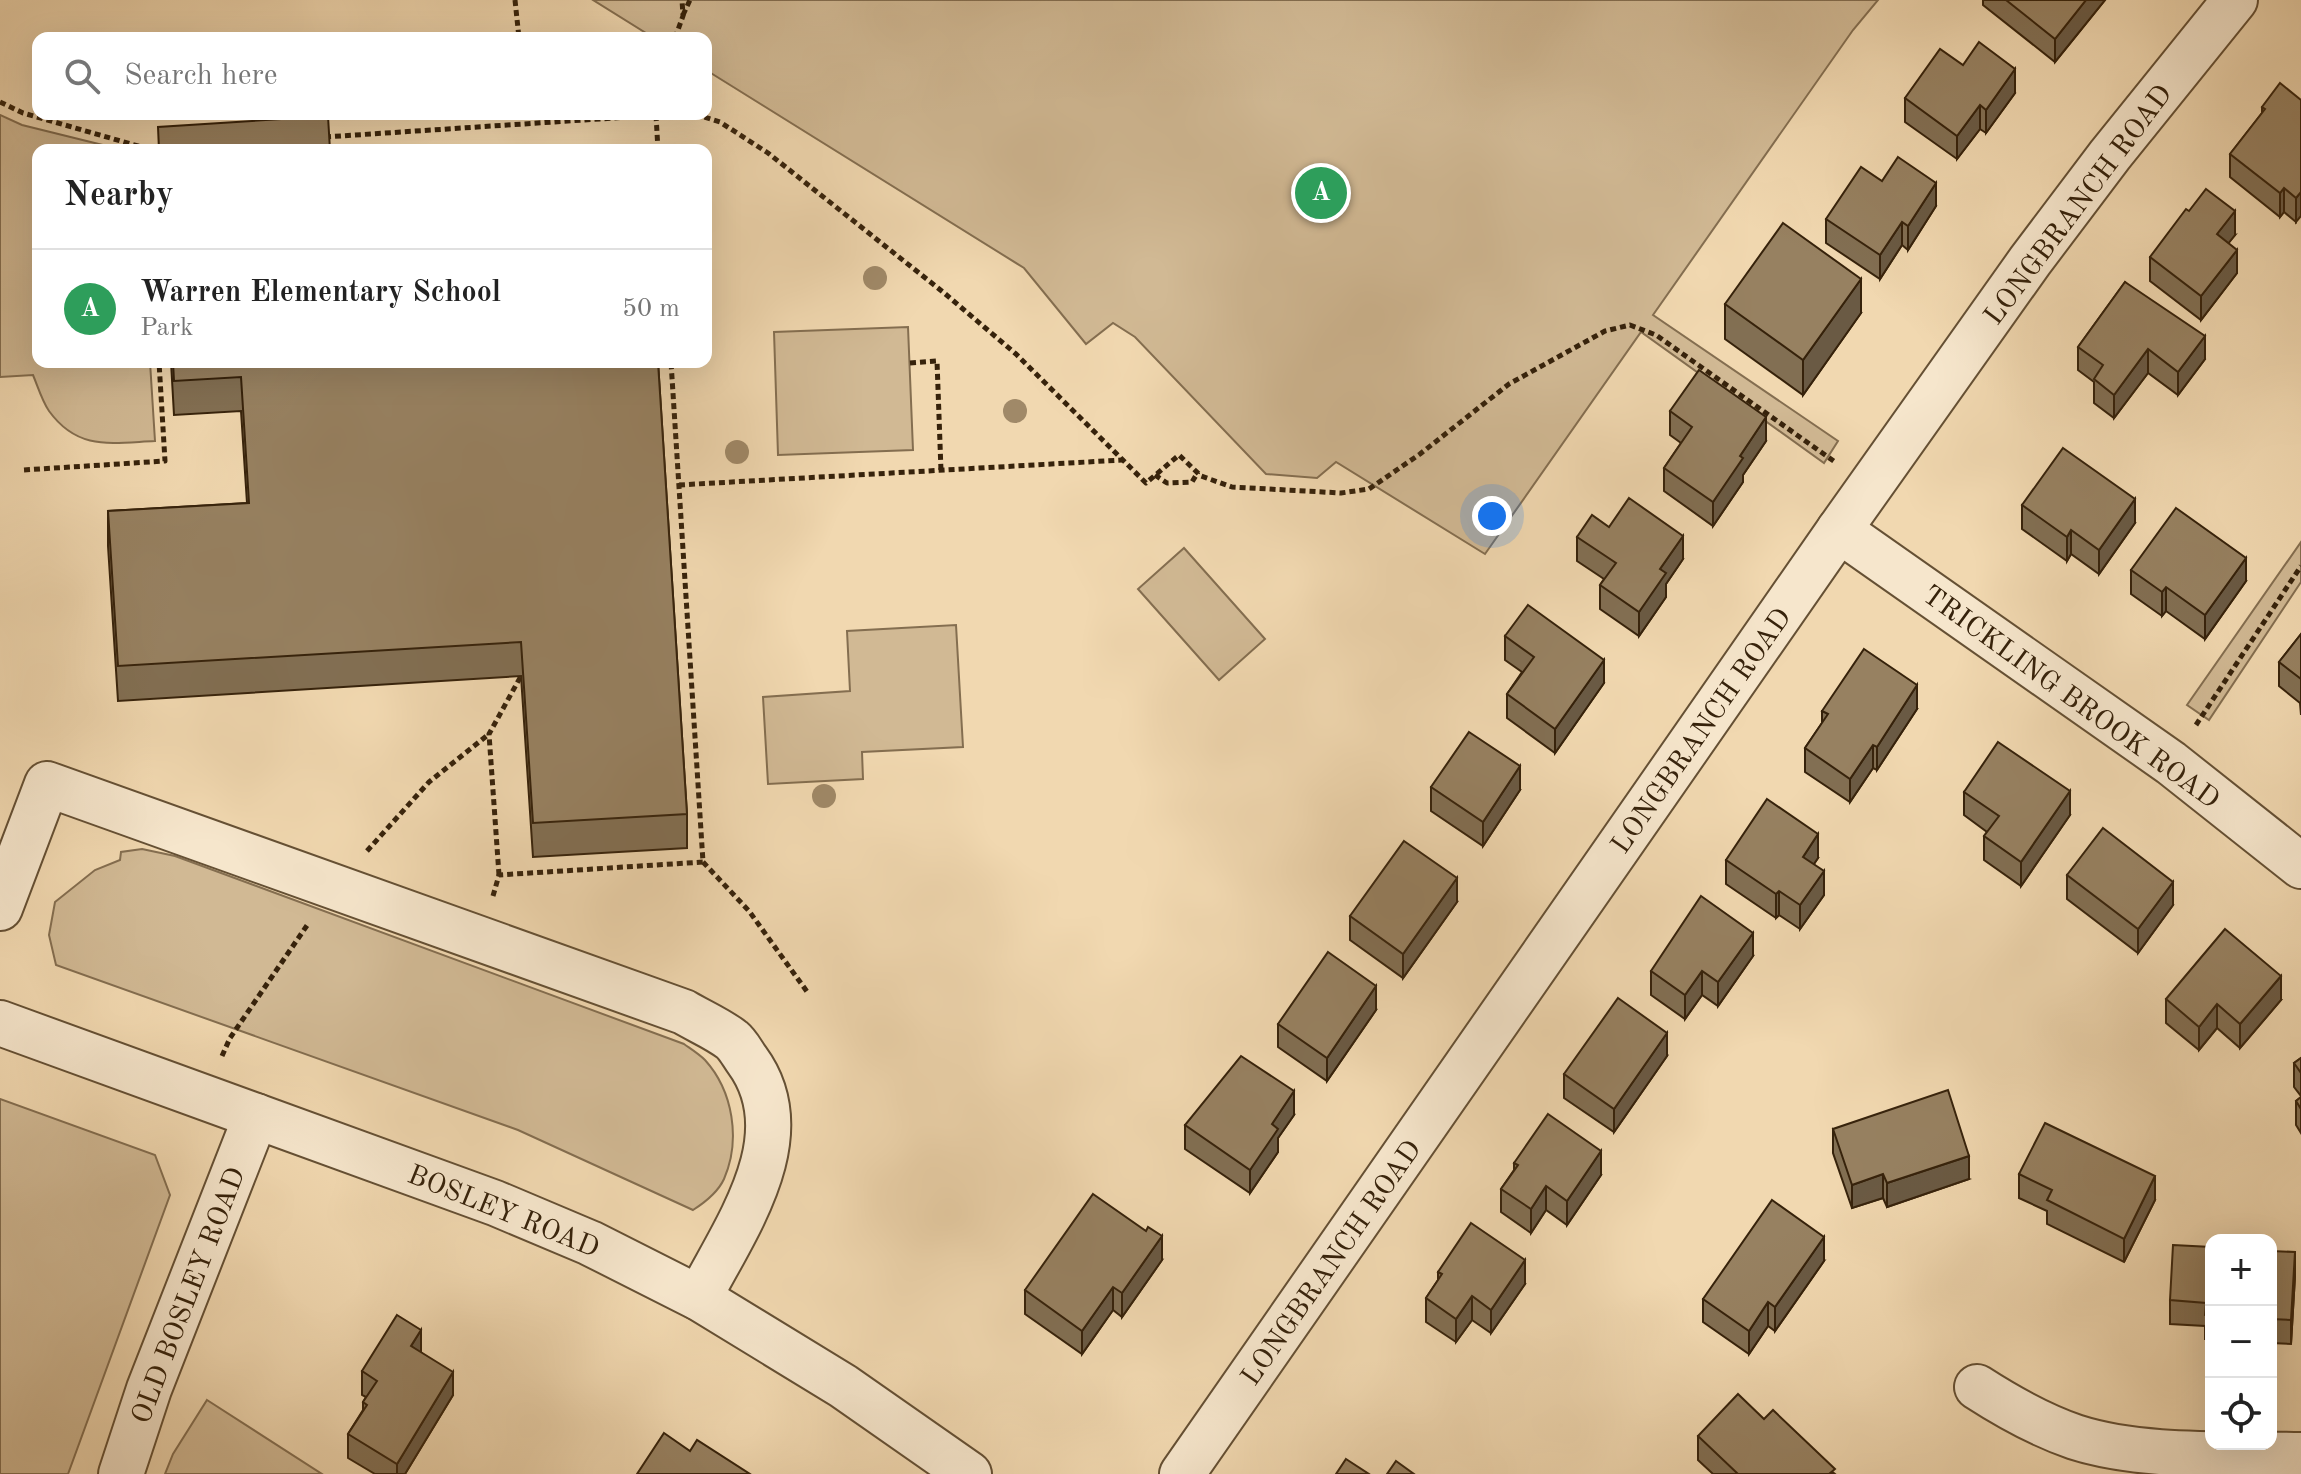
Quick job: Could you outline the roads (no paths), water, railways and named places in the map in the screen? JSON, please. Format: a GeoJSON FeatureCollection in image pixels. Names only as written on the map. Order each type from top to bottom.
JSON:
{"type":"FeatureCollection","features":[{"type":"Feature","properties":{"kind":"street","name":"LONGBRANCH ROAD"},"geometry":{"type":"LineString","coordinates":[[1182,1474],[1839,530],[2039,249],[2235,0]]}},
{"type":"Feature","properties":{"kind":"street","name":"TRICKLING BROOK ROAD"},"geometry":{"type":"LineString","coordinates":[[1839,530],[2171,763],[2301,866]]}},
{"type":"Feature","properties":{"kind":"street"},"geometry":{"type":"LineString","coordinates":[[0,908],[47,784],[684,1012],[733,1041],[757,1074],[765,1102],[769,1139],[756,1188],[699,1298]]}},
{"type":"Feature","properties":{"kind":"street","name":"BOSLEY ROAD"},"geometry":{"type":"LineString","coordinates":[[0,1023],[495,1203],[590,1243],[699,1298],[843,1386],[969,1474]]}},
{"type":"Feature","properties":{"kind":"street","name":"OLD BOSLEY ROAD"},"geometry":{"type":"LineString","coordinates":[[121,1474],[149,1389],[256,1116]]}},
{"type":"Feature","properties":{"kind":"street"},"geometry":{"type":"LineString","coordinates":[[1977,1387],[2021,1415],[2076,1437],[2133,1450],[2301,1455]]}},
{"type":"Feature","properties":{"kind":"place","name":"Warren Elementary School"},"geometry":{"type":"Point","coordinates":[1321,193]}}]}
